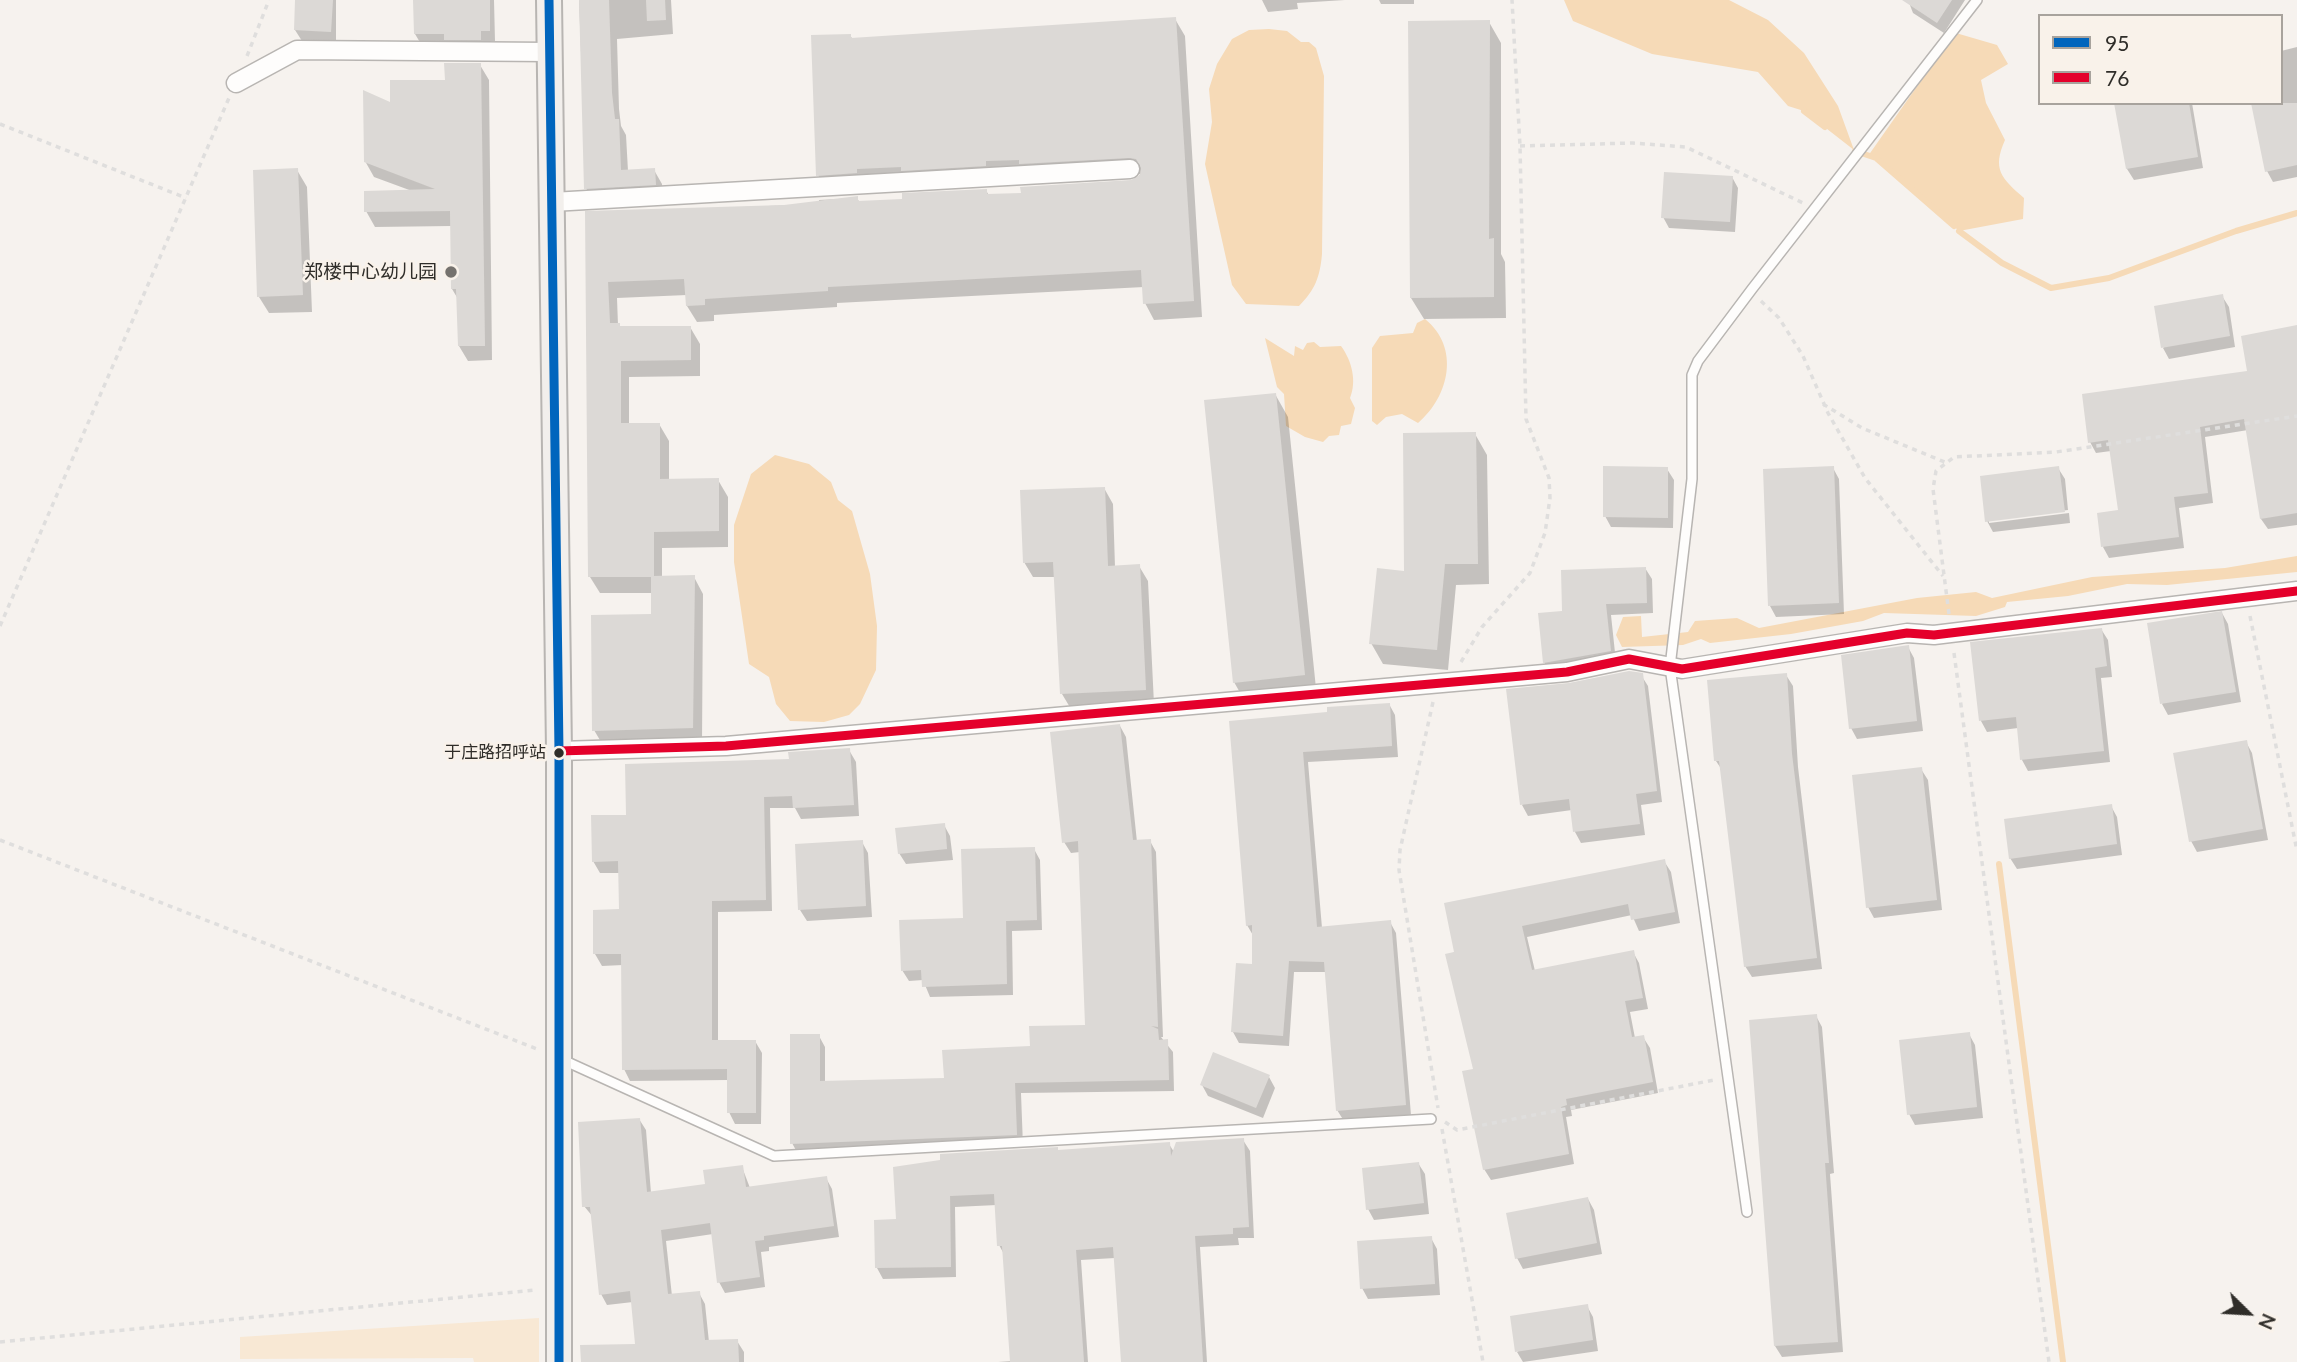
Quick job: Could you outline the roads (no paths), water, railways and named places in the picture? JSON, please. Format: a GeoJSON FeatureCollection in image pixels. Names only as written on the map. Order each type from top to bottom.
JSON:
{"type":"FeatureCollection","features":[{"type":"Feature","properties":{"kind":"main road"},"geometry":{"type":"LineString","coordinates":[[549,0],[559,751],[559,1362]]}},
{"type":"Feature","properties":{"kind":"street"},"geometry":{"type":"LineString","coordinates":[[236,83],[297,50],[549,52]]}},
{"type":"Feature","properties":{"kind":"street"},"geometry":{"type":"LineString","coordinates":[[551,202],[1130,169]]}},
{"type":"Feature","properties":{"kind":"street"},"geometry":{"type":"LineString","coordinates":[[559,751],[726,746],[1567,672],[1629,659],[1682,669],[1907,634],[1951,633],[2297,590]]}},
{"type":"Feature","properties":{"kind":"lane"},"geometry":{"type":"LineString","coordinates":[[1746,1212],[1670,667],[1692,479],[1692,374],[1698,361],[1752,289],[1977,0]]}},
{"type":"Feature","properties":{"kind":"lane"},"geometry":{"type":"LineString","coordinates":[[558,1058],[774,1156],[1435,1118]]}},
{"type":"Feature","properties":{"kind":"waterway"},"geometry":{"type":"LineString","coordinates":[[1804,111],[1825,127]]}},
{"type":"Feature","properties":{"kind":"waterway"},"geometry":{"type":"LineString","coordinates":[[1855,151],[1876,158],[1954,226]]}},
{"type":"Feature","properties":{"kind":"waterway"},"geometry":{"type":"LineString","coordinates":[[1959,231],[2002,263],[2051,288],[2109,278],[2236,231],[2297,213]]}},
{"type":"Feature","properties":{"kind":"waterway"},"geometry":{"type":"LineString","coordinates":[[1999,864],[2063,1362]]}},
{"type":"Feature","properties":{"kind":"place","name":"郑楼中心幼儿园"},"geometry":{"type":"Point","coordinates":[451,272]}},
{"type":"Feature","properties":{"kind":"place","name":"于庄路招呼站"},"geometry":{"type":"Point","coordinates":[559,753]}}]}
